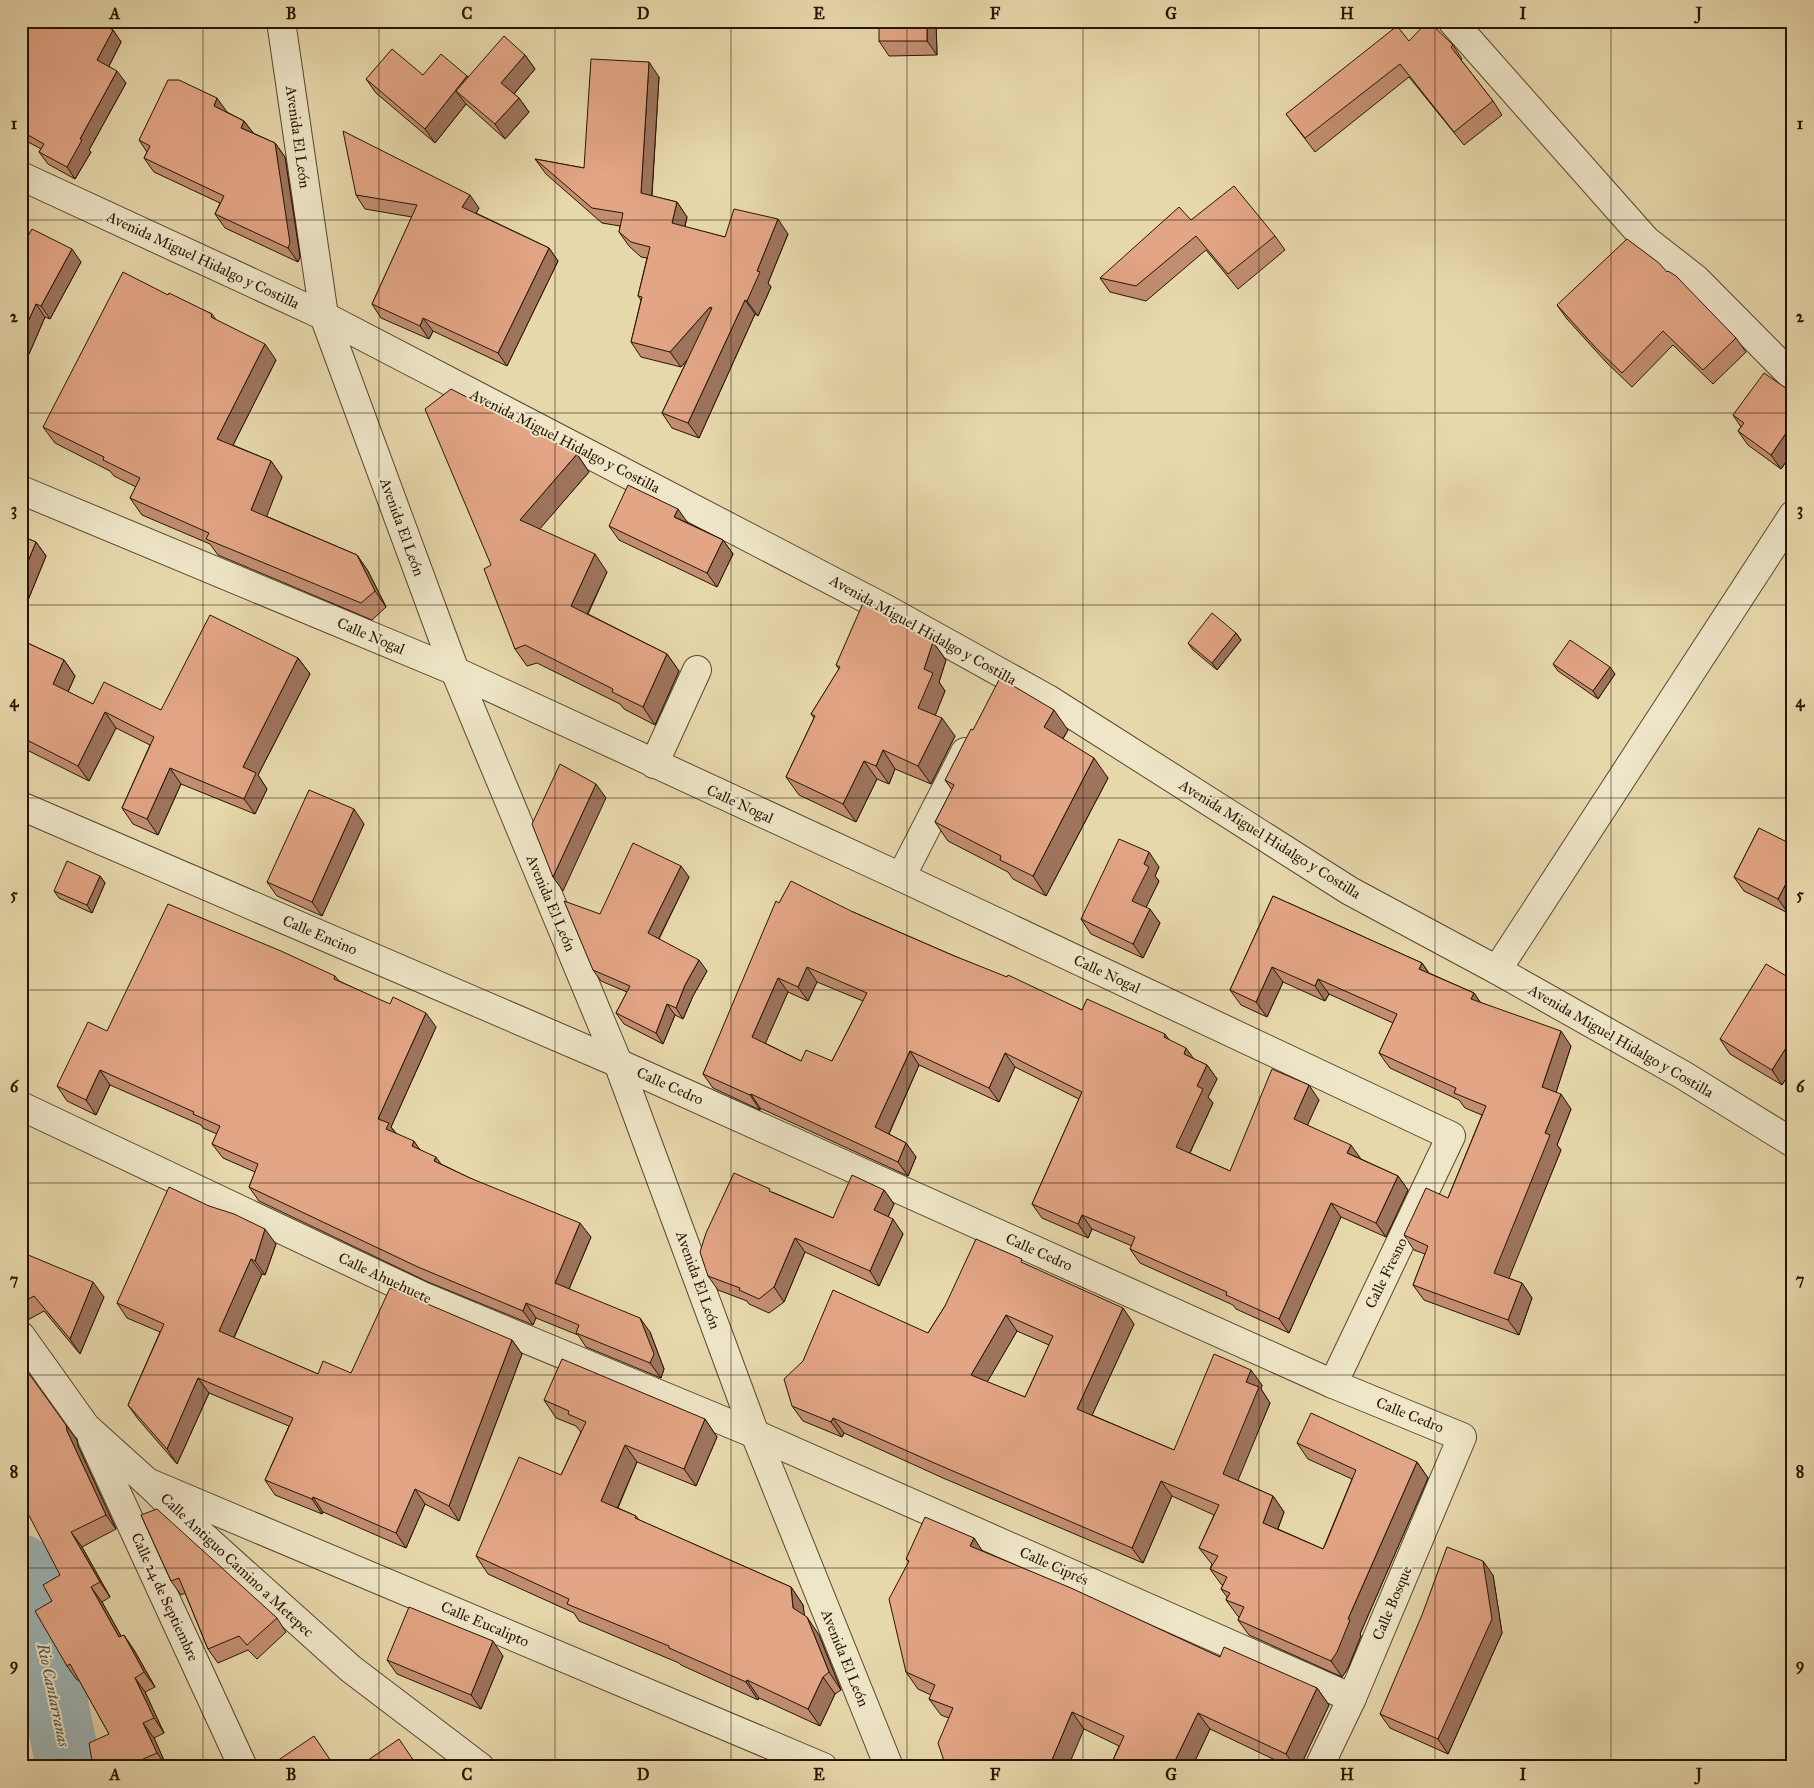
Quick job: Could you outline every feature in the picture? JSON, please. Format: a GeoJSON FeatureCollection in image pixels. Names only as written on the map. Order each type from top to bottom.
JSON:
{"type":"FeatureCollection","features":[{"type":"Feature","properties":{"kind":"street"},"geometry":{"type":"LineString","coordinates":[[1452,21],[1646,240],[1696,279],[1793,377]]}},
{"type":"Feature","properties":{"kind":"street","name":"Avenida El León"},"geometry":{"type":"LineString","coordinates":[[282,27],[324,316],[455,671],[618,1063],[756,1434],[889,1767]]}},
{"type":"Feature","properties":{"kind":"street","name":"Avenida Miguel Hidalgo y Costilla"},"geometry":{"type":"LineString","coordinates":[[21,176],[324,316],[896,614],[1048,699],[1350,891],[1497,970],[1683,1075],[1793,1143]]}},
{"type":"Feature","properties":{"kind":"street","name":"Calle Nogal"},"geometry":{"type":"LineString","coordinates":[[21,490],[455,671],[900,877],[1451,1136]]}},
{"type":"Feature","properties":{"kind":"street"},"geometry":{"type":"LineString","coordinates":[[1497,970],[1793,515]]}},
{"type":"Feature","properties":{"kind":"street"},"geometry":{"type":"LineString","coordinates":[[654,764],[697,670]]}},
{"type":"Feature","properties":{"kind":"street"},"geometry":{"type":"LineString","coordinates":[[900,877],[977,727]]}},
{"type":"Feature","properties":{"kind":"street","name":"Calle Encino"},"geometry":{"type":"LineString","coordinates":[[21,806],[618,1063]]}},
{"type":"Feature","properties":{"kind":"street","name":"Calle Cedro"},"geometry":{"type":"LineString","coordinates":[[618,1063],[1333,1384],[1462,1437]]}},
{"type":"Feature","properties":{"kind":"street","name":"Calle Ahuehuete"},"geometry":{"type":"LineString","coordinates":[[21,1106],[422,1296],[756,1434]]}},
{"type":"Feature","properties":{"kind":"street","name":"Calle Fresno"},"geometry":{"type":"LineString","coordinates":[[1333,1384],[1451,1136]]}},
{"type":"Feature","properties":{"kind":"street","name":"Calle Antiguo Camino a Metepec"},"geometry":{"type":"LineString","coordinates":[[21,1336],[86,1427],[350,1669],[480,1767]]}},
{"type":"Feature","properties":{"kind":"street","name":"Calle 24 de Septiembre"},"geometry":{"type":"LineString","coordinates":[[86,1427],[243,1767]]}},
{"type":"Feature","properties":{"kind":"street","name":"Calle Ciprés"},"geometry":{"type":"LineString","coordinates":[[756,1434],[1352,1698]]}},
{"type":"Feature","properties":{"kind":"street","name":"Calle Bosque"},"geometry":{"type":"LineString","coordinates":[[1319,1767],[1352,1698],[1462,1437]]}},
{"type":"Feature","properties":{"kind":"street","name":"Calle Eucalipto"},"geometry":{"type":"LineString","coordinates":[[147,1482],[823,1767]]}},
{"type":"Feature","properties":{"kind":"building"},"geometry":{"type":"Polygon","coordinates":[[[29,21],[70,21],[82,27],[85,21],[96,21],[113,30],[97,60],[117,71],[67,167],[39,152],[44,144],[21,131],[21,35],[29,21]]]}},
{"type":"Feature","properties":{"kind":"building"},"geometry":{"type":"Polygon","coordinates":[[[879,21],[927,21],[927,41],[879,41],[879,21]]]}},
{"type":"Feature","properties":{"kind":"building"},"geometry":{"type":"Polygon","coordinates":[[[1428,21],[1453,45],[1451,47],[1493,101],[1454,132],[1400,64],[1305,138],[1286,114],[1397,26],[1409,41],[1428,21]]]}},
{"type":"Feature","properties":{"kind":"building"},"geometry":{"type":"Polygon","coordinates":[[[504,36],[525,55],[501,83],[519,98],[495,124],[456,91],[504,36]]]}},
{"type":"Feature","properties":{"kind":"building"},"geometry":{"type":"Polygon","coordinates":[[[392,49],[423,75],[441,54],[467,76],[425,129],[366,79],[392,49]]]}},
{"type":"Feature","properties":{"kind":"building"},"geometry":{"type":"Polygon","coordinates":[[[591,59],[649,62],[641,193],[677,202],[672,223],[725,237],[734,209],[778,219],[757,271],[760,272],[688,423],[662,413],[712,308],[710,307],[670,352],[631,342],[642,297],[638,296],[650,247],[631,242],[619,232],[623,213],[592,208],[535,159],[584,168],[591,59]]]}},
{"type":"Feature","properties":{"kind":"building"},"geometry":{"type":"Polygon","coordinates":[[[168,80],[179,80],[217,98],[214,106],[244,121],[241,128],[275,143],[290,243],[288,248],[215,214],[224,196],[144,158],[150,146],[139,140],[168,80]]]}},
{"type":"Feature","properties":{"kind":"building"},"geometry":{"type":"Polygon","coordinates":[[[343,131],[470,195],[462,207],[549,248],[498,353],[423,318],[420,326],[372,304],[417,205],[356,195],[343,131]]]}},
{"type":"Feature","properties":{"kind":"building"},"geometry":{"type":"Polygon","coordinates":[[[1234,186],[1275,236],[1228,274],[1196,236],[1136,286],[1100,278],[1179,207],[1191,220],[1234,186]]]}},
{"type":"Feature","properties":{"kind":"building"},"geometry":{"type":"Polygon","coordinates":[[[32,229],[72,249],[41,306],[36,304],[21,337],[21,249],[32,229]]]}},
{"type":"Feature","properties":{"kind":"building"},"geometry":{"type":"Polygon","coordinates":[[[1627,239],[1659,263],[1667,272],[1676,276],[1736,338],[1703,370],[1663,331],[1622,373],[1596,348],[1557,305],[1627,239]]]}},
{"type":"Feature","properties":{"kind":"building"},"geometry":{"type":"Polygon","coordinates":[[[123,272],[168,295],[169,293],[212,314],[211,317],[265,344],[217,439],[271,461],[251,510],[357,555],[375,591],[361,603],[206,539],[209,533],[130,498],[140,478],[103,460],[104,457],[43,427],[123,272]]]}},
{"type":"Feature","properties":{"kind":"building"},"geometry":{"type":"Polygon","coordinates":[[[1764,373],[1793,393],[1793,423],[1771,455],[1738,431],[1744,423],[1733,415],[1764,373]]]}},
{"type":"Feature","properties":{"kind":"building"},"geometry":{"type":"Polygon","coordinates":[[[451,389],[577,454],[520,520],[595,554],[571,606],[667,654],[643,707],[612,692],[613,689],[525,645],[515,649],[484,569],[491,565],[425,409],[451,389]]]}},
{"type":"Feature","properties":{"kind":"building"},"geometry":{"type":"Polygon","coordinates":[[[628,485],[678,509],[674,517],[723,540],[707,573],[609,526],[628,485]]]}},
{"type":"Feature","properties":{"kind":"building"},"geometry":{"type":"Polygon","coordinates":[[[21,536],[36,542],[21,578],[21,536]]]}},
{"type":"Feature","properties":{"kind":"building"},"geometry":{"type":"Polygon","coordinates":[[[863,603],[933,642],[924,669],[933,673],[918,708],[942,718],[918,766],[883,750],[876,766],[864,761],[843,804],[786,777],[815,716],[811,714],[840,667],[836,665],[863,603]]]}},
{"type":"Feature","properties":{"kind":"building"},"geometry":{"type":"Polygon","coordinates":[[[1212,613],[1236,633],[1212,663],[1188,643],[1212,613]]]}},
{"type":"Feature","properties":{"kind":"building"},"geometry":{"type":"Polygon","coordinates":[[[210,615],[298,658],[243,767],[256,773],[244,799],[170,768],[147,819],[122,808],[154,737],[105,712],[78,766],[21,737],[21,640],[64,660],[53,684],[93,704],[104,682],[161,710],[210,615]]]}},
{"type":"Feature","properties":{"kind":"building"},"geometry":{"type":"Polygon","coordinates":[[[1570,640],[1610,667],[1593,691],[1553,664],[1570,640]]]}},
{"type":"Feature","properties":{"kind":"building"},"geometry":{"type":"Polygon","coordinates":[[[1000,678],[1054,710],[1044,727],[1094,758],[1033,876],[1000,860],[1001,856],[935,822],[954,785],[945,780],[1000,678]]]}},
{"type":"Feature","properties":{"kind":"building"},"geometry":{"type":"Polygon","coordinates":[[[560,764],[596,784],[553,877],[532,824],[560,764]]]}},
{"type":"Feature","properties":{"kind":"building"},"geometry":{"type":"Polygon","coordinates":[[[309,790],[354,809],[312,902],[267,882],[309,790]]]}},
{"type":"Feature","properties":{"kind":"building"},"geometry":{"type":"Polygon","coordinates":[[[1759,828],[1793,845],[1793,870],[1778,899],[1734,877],[1759,828]]]}},
{"type":"Feature","properties":{"kind":"building"},"geometry":{"type":"Polygon","coordinates":[[[1119,839],[1149,852],[1144,864],[1149,867],[1132,901],[1150,909],[1133,944],[1081,919],[1119,839]]]}},
{"type":"Feature","properties":{"kind":"building"},"geometry":{"type":"Polygon","coordinates":[[[633,843],[681,866],[648,933],[699,960],[685,985],[676,1008],[667,1004],[656,1033],[616,1013],[630,986],[593,970],[564,901],[600,914],[633,843]]]}},
{"type":"Feature","properties":{"kind":"building"},"geometry":{"type":"Polygon","coordinates":[[[67,861],[100,876],[87,905],[54,891],[67,861]]]}},
{"type":"Feature","properties":{"kind":"building"},"geometry":{"type":"Polygon","coordinates":[[[791,881],[853,912],[952,955],[1007,977],[1008,975],[1082,1010],[1087,999],[1165,1034],[1164,1037],[1186,1048],[1184,1054],[1207,1065],[1197,1086],[1203,1089],[1176,1147],[1230,1171],[1272,1069],[1309,1085],[1294,1119],[1351,1145],[1347,1153],[1398,1176],[1376,1223],[1331,1203],[1279,1319],[1226,1295],[1227,1292],[1130,1249],[1135,1237],[1082,1215],[1078,1224],[1032,1204],[1082,1092],[1005,1053],[989,1088],[910,1051],[875,1127],[906,1143],[898,1162],[751,1094],[703,1074],[776,901],[779,903],[791,881]],[[807,967],[798,987],[778,978],[752,1037],[801,1061],[806,1050],[832,1061],[867,993],[807,967]]]}},
{"type":"Feature","properties":{"kind":"building"},"geometry":{"type":"Polygon","coordinates":[[[1273,896],[1422,963],[1419,969],[1474,993],[1471,999],[1561,1031],[1542,1087],[1561,1094],[1545,1133],[1550,1135],[1494,1273],[1522,1283],[1508,1320],[1413,1285],[1428,1246],[1404,1235],[1426,1188],[1448,1198],[1486,1106],[1454,1093],[1456,1088],[1379,1053],[1397,1014],[1318,979],[1315,986],[1272,967],[1256,1002],[1230,990],[1273,896]]]}},
{"type":"Feature","properties":{"kind":"building"},"geometry":{"type":"Polygon","coordinates":[[[168,904],[281,951],[335,976],[334,979],[390,1004],[393,997],[426,1013],[378,1119],[389,1123],[386,1129],[414,1141],[412,1146],[436,1157],[434,1161],[470,1178],[580,1223],[555,1283],[640,1318],[654,1354],[650,1363],[576,1333],[579,1325],[526,1303],[523,1311],[418,1267],[249,1187],[258,1164],[212,1144],[220,1126],[193,1114],[194,1112],[100,1070],[86,1100],[57,1086],[88,1022],[107,1031],[168,904]]]}},
{"type":"Feature","properties":{"kind":"building"},"geometry":{"type":"Polygon","coordinates":[[[1766,964],[1793,980],[1793,1037],[1772,1070],[1720,1039],[1766,964]]]}},
{"type":"Feature","properties":{"kind":"building"},"geometry":{"type":"Polygon","coordinates":[[[734,1173],[770,1189],[769,1191],[833,1218],[852,1175],[884,1190],[874,1210],[893,1219],[870,1271],[795,1238],[774,1287],[759,1299],[739,1290],[740,1288],[708,1276],[700,1252],[706,1233],[734,1173]]]}},
{"type":"Feature","properties":{"kind":"building"},"geometry":{"type":"Polygon","coordinates":[[[169,1187],[265,1229],[255,1261],[251,1259],[219,1331],[318,1374],[323,1361],[351,1373],[390,1288],[512,1340],[449,1506],[415,1489],[396,1533],[313,1497],[312,1499],[265,1480],[293,1418],[198,1378],[167,1449],[128,1405],[164,1324],[117,1303],[169,1187]]]}},
{"type":"Feature","properties":{"kind":"building"},"geometry":{"type":"Polygon","coordinates":[[[976,1239],[1022,1259],[1021,1262],[1123,1308],[1077,1409],[1174,1450],[1214,1354],[1251,1370],[1246,1382],[1259,1387],[1223,1474],[1273,1496],[1263,1523],[1323,1549],[1356,1470],[1297,1443],[1311,1413],[1417,1462],[1348,1619],[1350,1620],[1337,1652],[1331,1661],[1238,1620],[1244,1607],[1226,1600],[1230,1593],[1221,1589],[1227,1577],[1210,1569],[1218,1556],[1199,1548],[1219,1505],[1161,1481],[1132,1548],[833,1418],[831,1422],[792,1406],[784,1379],[803,1361],[833,1290],[928,1333],[945,1306],[976,1239]],[[1006,1315],[971,1375],[1025,1397],[1053,1336],[1006,1315]]]}},
{"type":"Feature","properties":{"kind":"building"},"geometry":{"type":"Polygon","coordinates":[[[21,1252],[93,1282],[70,1339],[34,1296],[21,1303],[21,1252]]]}},
{"type":"Feature","properties":{"kind":"building"},"geometry":{"type":"Polygon","coordinates":[[[562,1359],[705,1419],[684,1469],[625,1445],[601,1501],[791,1587],[793,1608],[807,1617],[829,1672],[823,1677],[808,1709],[747,1680],[746,1682],[669,1648],[669,1646],[567,1604],[569,1599],[476,1556],[519,1457],[561,1475],[586,1422],[568,1414],[569,1411],[544,1400],[562,1359]]]}},
{"type":"Feature","properties":{"kind":"building"},"geometry":{"type":"Polygon","coordinates":[[[27,1371],[66,1425],[67,1431],[106,1515],[71,1532],[100,1582],[91,1587],[119,1637],[124,1635],[144,1672],[135,1678],[154,1718],[143,1723],[157,1753],[143,1759],[147,1767],[93,1767],[89,1743],[109,1734],[70,1664],[67,1666],[35,1611],[52,1601],[43,1585],[60,1575],[21,1500],[21,1374],[27,1371]]]}},
{"type":"Feature","properties":{"kind":"building"},"geometry":{"type":"Polygon","coordinates":[[[157,1509],[277,1618],[247,1645],[239,1636],[208,1649],[179,1578],[171,1581],[141,1515],[157,1509]]]}},
{"type":"Feature","properties":{"kind":"building"},"geometry":{"type":"Polygon","coordinates":[[[925,1517],[974,1538],[970,1546],[1071,1588],[1220,1657],[1224,1647],[1317,1688],[1286,1754],[1198,1713],[1172,1767],[1110,1767],[1124,1736],[1072,1712],[1049,1767],[946,1767],[938,1743],[953,1708],[929,1699],[935,1685],[906,1672],[889,1599],[909,1561],[906,1559],[925,1517]]]}},
{"type":"Feature","properties":{"kind":"building"},"geometry":{"type":"Polygon","coordinates":[[[1447,1547],[1483,1561],[1492,1619],[1438,1739],[1380,1714],[1422,1615],[1447,1547]]]}},
{"type":"Feature","properties":{"kind":"building"},"geometry":{"type":"Polygon","coordinates":[[[409,1607],[493,1641],[471,1695],[387,1660],[409,1607]]]}},
{"type":"Feature","properties":{"kind":"building"},"geometry":{"type":"Polygon","coordinates":[[[314,1736],[335,1767],[268,1767],[314,1736]]]}},
{"type":"Feature","properties":{"kind":"building"},"geometry":{"type":"Polygon","coordinates":[[[399,1739],[418,1767],[358,1767],[399,1739]]]}},
{"type":"Feature","properties":{"kind":"building"},"geometry":{"type":"Polygon","coordinates":[[[761,1763],[770,1767],[759,1767],[761,1763]]]}},
{"type":"Feature","properties":{"kind":"waterway","name":"Rio Cantarranas"},"geometry":{"type":"LineString","coordinates":[[21,1567],[30,1579],[46,1645],[69,1767]]}}]}
